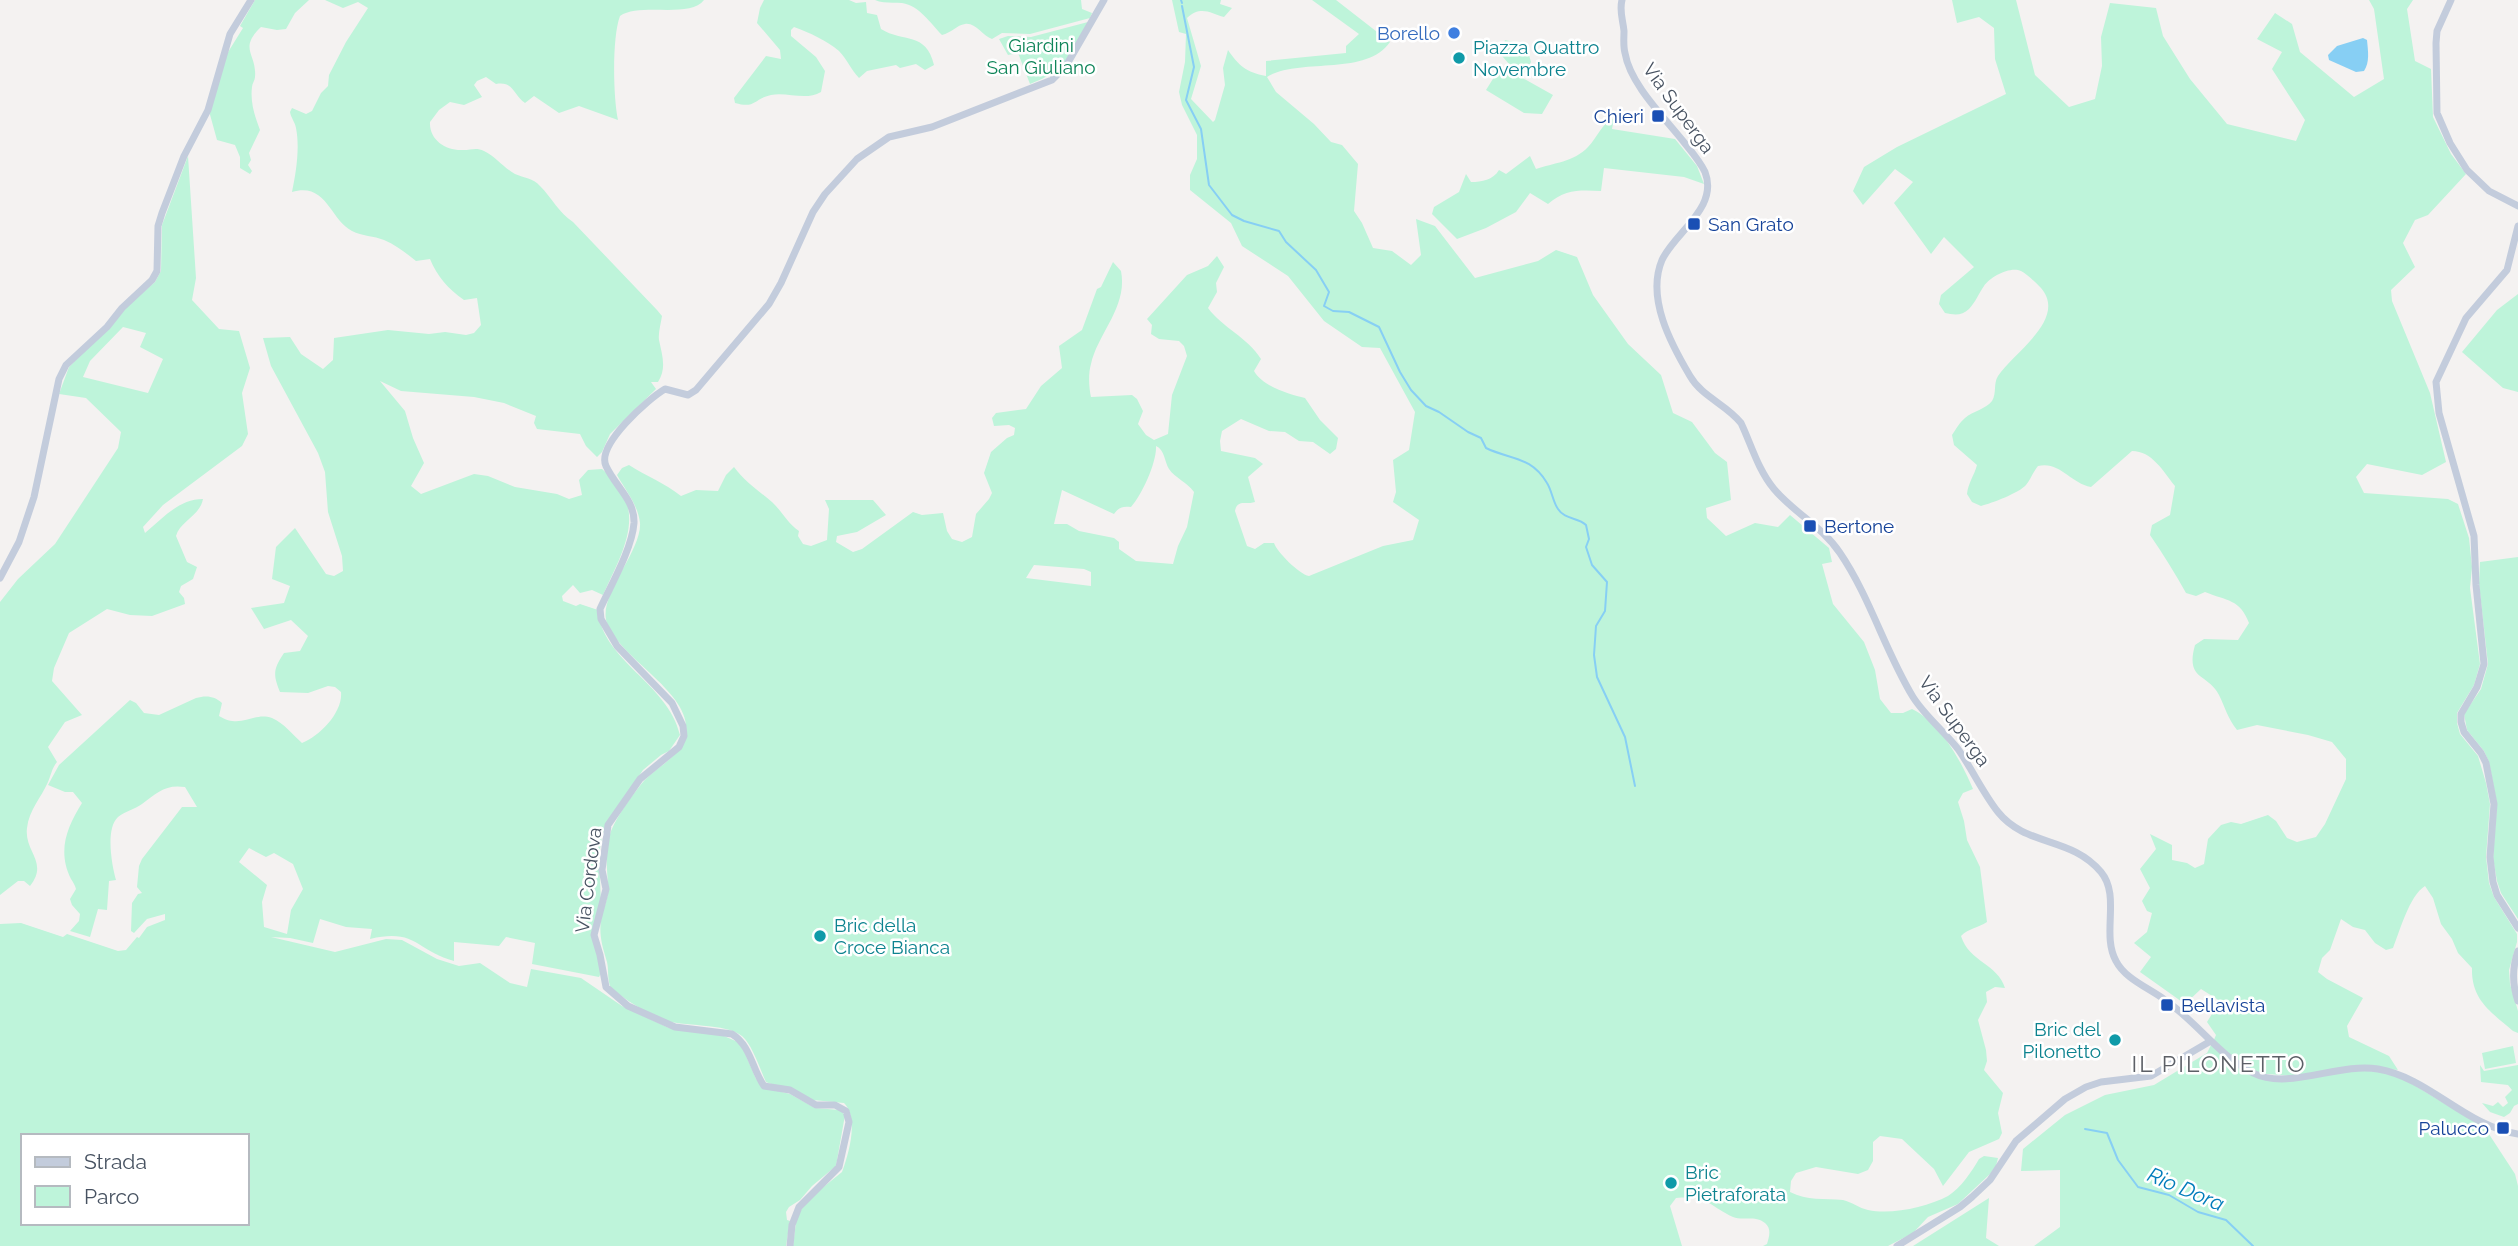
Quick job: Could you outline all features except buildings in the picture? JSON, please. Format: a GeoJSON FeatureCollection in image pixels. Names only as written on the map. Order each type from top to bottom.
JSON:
{"type":"FeatureCollection","features":[{"type":"Feature","properties":{"kind":"street"},"geometry":{"type":"LineString","coordinates":[[0,578],[19,542],[34,497],[59,379],[66,365],[107,327],[130,299],[152,280],[157,271],[158,226],[162,213],[184,156],[208,110],[230,34],[250,0]]}},
{"type":"Feature","properties":{"kind":"street","name":"Via Cordova"},"geometry":{"type":"LineString","coordinates":[[790,1246],[792,1225],[799,1207],[839,1167],[849,1122],[846,1111],[835,1105],[816,1105],[790,1090],[764,1086],[757,1076],[745,1045],[732,1034],[675,1027],[628,1006],[606,988],[604,981],[603,966],[594,935],[606,889],[602,870],[608,825],[640,779],[679,747],[684,736],[683,726],[672,703],[617,646],[601,619],[600,609],[629,542],[634,523],[630,503],[605,466],[603,457],[611,440],[652,397],[664,389],[688,395],[696,390],[769,304],[781,284],[813,212],[825,194],[857,159],[889,137],[932,127],[1052,80],[1063,71],[1104,0]]}},
{"type":"Feature","properties":{"kind":"street"},"geometry":{"type":"LineString","coordinates":[[2451,0],[2437,31],[2437,113],[2450,143],[2467,170],[2489,191],[2518,206]]}},
{"type":"Feature","properties":{"kind":"street","name":"Via Superga"},"geometry":{"type":"LineString","coordinates":[[1621,4],[1625,53],[1632,73],[1699,162],[1707,179],[1701,207],[1661,262],[1658,278],[1659,309],[1664,324],[1690,377],[1703,393],[1736,416],[1741,423],[1773,488],[1820,528],[1840,553],[1914,698],[1957,748],[1997,812],[2017,831],[2071,848],[2102,873],[2109,889],[2111,947],[2115,960],[2129,976],[2168,1001],[2196,1026],[2209,1042],[2256,1074],[2276,1078],[2358,1068],[2390,1072],[2412,1081],[2476,1121],[2518,1134]]}},
{"type":"Feature","properties":{"kind":"street"},"geometry":{"type":"LineString","coordinates":[[2518,226],[2507,270],[2466,318],[2436,382],[2436,395],[2474,536],[2484,664],[2477,687],[2461,714],[2461,722],[2464,732],[2486,763],[2494,804],[2490,858],[2493,882],[2497,895],[2518,928]]}},
{"type":"Feature","properties":{"kind":"street"},"geometry":{"type":"LineString","coordinates":[[2518,951],[2513,984],[2518,1001]]}},
{"type":"Feature","properties":{"kind":"street"},"geometry":{"type":"LineString","coordinates":[[1897,1246],[1972,1197],[1998,1170],[2016,1141],[2064,1099],[2101,1082],[2151,1076],[2209,1042]]}},
{"type":"Feature","properties":{"kind":"green space"},"geometry":{"type":"Polygon","coordinates":[[[255,0],[309,0],[295,13],[286,29],[261,27],[251,41],[250,52],[255,69],[252,98],[260,130],[249,153],[251,160],[248,165],[252,171],[250,174],[240,168],[240,157],[235,145],[217,140],[209,111],[225,57],[243,28],[240,26],[255,0]]]}},
{"type":"Feature","properties":{"kind":"green space"},"geometry":{"type":"Polygon","coordinates":[[[325,0],[704,0],[688,9],[640,10],[620,16],[614,67],[618,120],[579,106],[559,113],[534,96],[525,103],[510,87],[496,84],[486,77],[474,85],[482,97],[464,105],[450,102],[439,110],[430,122],[432,134],[445,146],[457,150],[481,150],[515,174],[537,183],[657,310],[662,316],[659,337],[663,367],[658,382],[651,382],[656,389],[610,434],[597,457],[586,446],[580,434],[537,429],[534,423],[536,416],[504,403],[474,397],[401,391],[380,381],[405,411],[424,463],[411,486],[421,494],[474,474],[488,476],[515,487],[557,494],[569,499],[582,495],[579,480],[588,470],[602,469],[617,484],[629,514],[625,545],[611,578],[603,595],[592,590],[580,593],[573,585],[562,596],[563,601],[598,610],[602,628],[611,644],[663,701],[680,735],[669,751],[643,770],[609,820],[602,836],[599,855],[601,904],[594,925],[602,971],[599,977],[532,964],[535,943],[506,937],[499,946],[454,942],[454,961],[441,957],[407,938],[386,936],[370,939],[372,929],[346,927],[320,919],[313,943],[271,937],[335,952],[386,939],[402,940],[437,959],[459,966],[480,963],[510,983],[527,987],[531,969],[581,978],[622,1006],[669,1028],[724,1036],[738,1042],[756,1079],[766,1088],[790,1094],[815,1108],[840,1110],[845,1115],[836,1166],[786,1212],[787,1220],[790,1221],[786,1246],[0,1246],[0,924],[21,923],[63,937],[67,934],[118,951],[126,950],[147,927],[165,920],[165,914],[147,919],[134,933],[131,931],[132,903],[138,894],[142,893],[137,887],[142,859],[182,807],[197,807],[185,787],[172,787],[162,790],[118,817],[111,839],[111,857],[116,880],[109,881],[107,910],[98,909],[90,937],[70,931],[79,921],[80,914],[70,899],[76,889],[67,869],[64,849],[68,830],[82,803],[73,792],[65,792],[48,785],[59,765],[130,700],[144,713],[159,715],[196,698],[207,696],[222,703],[219,716],[227,720],[241,721],[265,716],[272,718],[302,743],[316,735],[329,722],[341,700],[341,692],[328,686],[308,693],[280,692],[275,676],[278,663],[284,653],[300,651],[308,636],[291,620],[264,629],[251,608],[284,603],[290,586],[272,579],[276,547],[295,528],[326,574],[334,576],[343,571],[342,556],[328,512],[325,472],[318,453],[271,366],[263,338],[290,337],[301,354],[323,369],[333,360],[334,338],[388,330],[466,335],[474,333],[481,325],[477,298],[464,300],[458,296],[440,277],[430,259],[416,261],[388,242],[352,231],[338,219],[321,197],[313,192],[292,192],[298,144],[290,112],[292,108],[306,114],[312,111],[321,93],[328,86],[329,75],[368,8],[358,2],[343,8],[325,0]],[[249,848],[239,862],[267,885],[262,902],[264,927],[287,934],[291,910],[303,889],[293,864],[274,853],[266,857],[249,848]]]}},
{"type":"Feature","properties":{"kind":"green space"},"geometry":{"type":"Polygon","coordinates":[[[764,0],[866,2],[867,13],[877,15],[881,29],[920,42],[930,54],[934,65],[925,70],[916,64],[900,68],[896,65],[867,71],[859,78],[834,47],[794,27],[791,36],[816,57],[825,71],[821,92],[809,96],[777,94],[751,104],[735,103],[734,98],[766,56],[781,59],[780,50],[757,23],[764,0]]]}},
{"type":"Feature","properties":{"kind":"green space"},"geometry":{"type":"Polygon","coordinates":[[[875,0],[1081,0],[1082,9],[1092,13],[1090,18],[1030,34],[1002,33],[992,39],[969,24],[942,35],[914,8],[902,3],[875,0]]]}},
{"type":"Feature","properties":{"kind":"green space"},"geometry":{"type":"Polygon","coordinates":[[[1172,0],[1221,0],[1220,4],[1232,8],[1224,17],[1201,11],[1187,18],[1201,66],[1191,99],[1213,122],[1225,85],[1223,68],[1228,50],[1244,68],[1266,76],[1266,61],[1346,53],[1346,46],[1359,34],[1312,0],[1336,0],[1390,42],[1379,53],[1365,59],[1297,68],[1267,77],[1276,92],[1331,142],[1342,145],[1358,164],[1354,211],[1373,248],[1392,251],[1411,265],[1421,255],[1416,219],[1435,226],[1475,278],[1538,261],[1556,250],[1577,257],[1593,295],[1628,344],[1661,375],[1673,413],[1692,422],[1715,453],[1727,462],[1731,500],[1706,508],[1707,518],[1726,536],[1755,523],[1778,527],[1790,515],[1829,548],[1832,562],[1822,564],[1833,604],[1864,642],[1875,670],[1880,699],[1891,713],[1903,713],[1912,709],[1922,715],[1941,733],[1956,755],[1973,789],[1963,793],[1958,802],[1967,840],[1980,867],[1987,922],[1961,936],[1970,952],[1996,973],[2005,988],[1995,987],[1986,992],[1987,1002],[1978,1020],[1986,1050],[1984,1070],[2003,1093],[1998,1113],[2002,1133],[1999,1139],[1969,1152],[1943,1186],[1934,1169],[1902,1139],[1880,1136],[1873,1142],[1873,1161],[1868,1170],[1858,1174],[1816,1167],[1796,1173],[1791,1181],[1790,1192],[1809,1198],[1843,1200],[1868,1210],[1909,1209],[1930,1204],[1953,1193],[1984,1156],[1998,1158],[1990,1174],[1958,1204],[1928,1217],[1913,1233],[1888,1246],[1763,1246],[1767,1244],[1769,1233],[1765,1223],[1757,1219],[1733,1217],[1708,1202],[1695,1198],[1676,1198],[1670,1206],[1682,1246],[793,1246],[797,1214],[816,1193],[842,1172],[850,1146],[852,1126],[849,1109],[844,1103],[813,1100],[766,1082],[751,1049],[739,1034],[720,1028],[667,1021],[638,1007],[611,988],[600,928],[608,893],[606,857],[609,837],[630,798],[645,780],[674,756],[684,741],[686,732],[685,717],[678,703],[626,650],[607,623],[608,600],[639,534],[639,516],[617,475],[622,468],[629,465],[681,496],[696,490],[718,491],[726,475],[734,467],[799,531],[798,536],[803,544],[811,546],[827,540],[829,509],[825,500],[873,500],[886,515],[857,532],[837,536],[836,542],[853,552],[862,549],[913,512],[922,515],[943,513],[947,531],[952,539],[962,542],[972,537],[976,514],[992,493],[984,473],[991,452],[1014,435],[1015,428],[1009,425],[994,426],[992,418],[996,413],[1026,409],[1041,386],[1062,368],[1059,346],[1082,330],[1097,289],[1101,287],[1113,262],[1121,271],[1122,284],[1116,308],[1091,364],[1091,397],[1132,395],[1143,411],[1138,424],[1146,435],[1154,440],[1168,434],[1172,395],[1187,356],[1179,341],[1159,339],[1151,334],[1152,325],[1147,319],[1187,275],[1208,266],[1217,256],[1224,267],[1216,283],[1217,292],[1208,308],[1255,351],[1261,359],[1254,371],[1263,381],[1276,389],[1305,398],[1320,420],[1338,438],[1336,449],[1330,454],[1313,442],[1299,441],[1285,432],[1269,431],[1241,419],[1222,431],[1221,451],[1255,458],[1263,464],[1248,477],[1255,502],[1240,504],[1235,511],[1247,546],[1255,549],[1264,543],[1274,543],[1289,562],[1309,576],[1383,546],[1413,540],[1419,520],[1393,502],[1396,492],[1393,460],[1409,450],[1415,412],[1380,348],[1362,347],[1324,321],[1288,276],[1242,246],[1231,223],[1190,190],[1190,175],[1197,159],[1197,135],[1182,105],[1179,92],[1185,62],[1186,34],[1179,32],[1172,0]],[[1156,446],[1148,478],[1131,507],[1121,508],[1114,514],[1062,490],[1054,524],[1067,524],[1079,531],[1114,538],[1119,542],[1119,549],[1136,561],[1173,564],[1187,527],[1194,492],[1167,466],[1161,450],[1156,446]],[[1034,565],[1026,578],[1091,586],[1091,572],[1084,569],[1034,565]]]}},
{"type":"Feature","properties":{"kind":"green space"},"geometry":{"type":"Polygon","coordinates":[[[1952,0],[2016,0],[2035,75],[2069,107],[2095,99],[2102,66],[2101,37],[2110,3],[2156,8],[2163,36],[2190,79],[2227,124],[2296,141],[2305,120],[2272,69],[2282,52],[2257,39],[2275,13],[2292,24],[2300,52],[2354,97],[2384,79],[2374,9],[2369,0],[2413,0],[2407,9],[2415,61],[2431,69],[2433,117],[2451,154],[2466,174],[2428,215],[2415,220],[2403,243],[2415,267],[2391,290],[2392,301],[2430,393],[2446,462],[2422,475],[2367,464],[2356,477],[2364,493],[2448,499],[2458,504],[2469,538],[2472,567],[2470,588],[2480,664],[2474,685],[2457,713],[2457,723],[2460,734],[2478,756],[2486,783],[2490,804],[2486,857],[2489,883],[2494,897],[2517,934],[2509,970],[2518,1011],[2518,1033],[2490,1011],[2479,997],[2472,968],[2458,953],[2441,924],[2433,898],[2425,886],[2414,898],[2393,948],[2386,950],[2375,943],[2365,930],[2353,927],[2341,919],[2330,950],[2322,958],[2318,972],[2363,998],[2347,1026],[2349,1037],[2389,1056],[2398,1070],[2358,1066],[2290,1076],[2256,1073],[2213,1042],[2216,1035],[2207,1022],[2220,1001],[2201,989],[2185,1004],[2140,972],[2151,957],[2134,943],[2147,932],[2152,913],[2147,911],[2142,901],[2150,888],[2140,869],[2156,849],[2150,834],[2172,845],[2172,860],[2195,868],[2204,864],[2208,839],[2221,825],[2231,822],[2241,824],[2268,815],[2276,821],[2287,838],[2297,842],[2316,837],[2346,779],[2346,759],[2332,742],[2308,735],[2257,725],[2237,730],[2219,695],[2195,671],[2195,645],[2204,639],[2238,640],[2249,623],[2241,609],[2232,602],[2205,592],[2196,596],[2186,593],[2150,535],[2152,525],[2170,515],[2175,486],[2151,458],[2132,451],[2091,487],[2059,469],[2046,465],[2038,466],[2023,488],[1992,503],[1981,506],[1972,502],[1967,494],[1977,465],[1954,445],[1952,435],[1965,418],[1992,401],[1998,376],[2043,324],[2048,312],[2047,300],[2041,288],[2029,276],[2021,271],[2011,270],[1995,276],[1987,283],[1964,313],[1945,313],[1939,304],[1941,295],[1974,267],[1944,237],[1931,254],[1894,203],[1913,182],[1895,169],[1863,205],[1853,191],[1864,167],[1897,147],[2006,94],[1995,59],[1994,28],[1979,17],[1957,23],[1952,0]]]}},
{"type":"Feature","properties":{"kind":"green space","name":"Giardini San Giuliano"},"geometry":{"type":"Polygon","coordinates":[[[1088,22],[1060,67],[1030,84],[1018,53],[1008,55],[999,39],[1008,36],[1031,37],[1088,22]]]}},
{"type":"Feature","properties":{"kind":"green space"},"geometry":{"type":"Polygon","coordinates":[[[1505,40],[1526,45],[1531,62],[1525,73],[1510,65],[1495,48],[1503,46],[1505,40]]]}},
{"type":"Feature","properties":{"kind":"green space"},"geometry":{"type":"Polygon","coordinates":[[[1501,66],[1553,95],[1542,114],[1524,113],[1486,90],[1501,66]]]}},
{"type":"Feature","properties":{"kind":"green space"},"geometry":{"type":"Polygon","coordinates":[[[1614,118],[1612,129],[1675,139],[1697,166],[1704,184],[1684,177],[1604,168],[1601,191],[1567,193],[1548,204],[1530,193],[1516,212],[1457,239],[1432,214],[1434,207],[1459,192],[1466,174],[1471,182],[1479,182],[1490,178],[1499,170],[1506,174],[1530,156],[1536,169],[1570,159],[1588,147],[1602,127],[1614,118]]]}},
{"type":"Feature","properties":{"kind":"green space"},"geometry":{"type":"Polygon","coordinates":[[[188,156],[196,278],[192,300],[219,329],[239,331],[250,368],[242,393],[248,434],[242,446],[163,505],[143,527],[145,533],[179,506],[203,499],[198,510],[181,526],[176,536],[187,562],[197,567],[193,579],[181,586],[179,592],[185,604],[152,616],[130,615],[107,609],[69,633],[54,668],[52,681],[82,715],[65,722],[48,747],[57,762],[27,828],[29,844],[37,863],[35,878],[30,886],[24,881],[18,881],[0,895],[0,602],[18,579],[55,544],[118,448],[121,432],[86,398],[59,394],[69,367],[155,282],[161,271],[162,225],[188,156]],[[123,327],[90,361],[83,377],[148,393],[163,359],[140,347],[146,333],[123,327]]]}},
{"type":"Feature","properties":{"kind":"green space"},"geometry":{"type":"Polygon","coordinates":[[[2518,294],[2518,392],[2503,388],[2462,352],[2497,310],[2518,294]]]}},
{"type":"Feature","properties":{"kind":"green space"},"geometry":{"type":"Polygon","coordinates":[[[2518,557],[2518,919],[2501,893],[2497,881],[2493,858],[2497,804],[2489,762],[2484,751],[2467,730],[2464,714],[2481,689],[2488,664],[2479,584],[2480,562],[2518,557]]]}},
{"type":"Feature","properties":{"kind":"green space"},"geometry":{"type":"Polygon","coordinates":[[[2211,1045],[2266,1079],[2358,1070],[2394,1073],[2485,1128],[2515,1174],[2518,1186],[2518,1246],[2034,1246],[2060,1227],[2060,1170],[2021,1171],[2023,1149],[2065,1115],[2105,1095],[2154,1085],[2207,1053],[2211,1045]]]}},
{"type":"Feature","properties":{"kind":"green space"},"geometry":{"type":"Polygon","coordinates":[[[2513,1046],[2516,1063],[2485,1069],[2482,1053],[2513,1046]]]}},
{"type":"Feature","properties":{"kind":"green space"},"geometry":{"type":"Polygon","coordinates":[[[2480,1065],[2484,1071],[2518,1065],[2518,1104],[2504,1117],[2490,1112],[2482,1103],[2493,1106],[2498,1102],[2503,1107],[2508,1103],[2505,1097],[2512,1090],[2508,1085],[2481,1082],[2480,1065]]]}},
{"type":"Feature","properties":{"kind":"green space"},"geometry":{"type":"Polygon","coordinates":[[[1989,1198],[1986,1238],[1999,1246],[1913,1246],[1989,1198]]]}},
{"type":"Feature","properties":{"kind":"water"},"geometry":{"type":"Polygon","coordinates":[[[2363,38],[2367,40],[2368,52],[2364,71],[2356,72],[2329,60],[2328,55],[2337,46],[2363,38]]]}},
{"type":"Feature","properties":{"kind":"waterway"},"geometry":{"type":"LineString","coordinates":[[1182,6],[1194,67],[1186,100],[1201,129],[1209,185],[1232,215],[1279,231],[1286,242],[1316,270],[1329,292],[1324,306],[1333,311],[1349,312],[1379,327],[1400,372],[1411,390],[1426,406],[1481,438],[1486,448],[1534,468],[1547,483],[1561,513],[1586,525],[1589,539],[1586,547],[1592,565],[1607,582],[1605,611],[1596,626],[1594,655],[1597,677],[1625,737],[1635,786]]}},
{"type":"Feature","properties":{"kind":"waterway","name":"Rio Dora"},"geometry":{"type":"LineString","coordinates":[[2085,1129],[2107,1133],[2118,1160],[2138,1187],[2169,1195],[2198,1212],[2226,1220],[2253,1246]]}},
{"type":"Feature","properties":{"kind":"place","name":"Borello"},"geometry":{"type":"Point","coordinates":[1454,33]}},
{"type":"Feature","properties":{"kind":"place","name":"Piazza Quattro Novembre"},"geometry":{"type":"Point","coordinates":[1459,58]}},
{"type":"Feature","properties":{"kind":"place","name":"Chieri"},"geometry":{"type":"Point","coordinates":[1658,116]}},
{"type":"Feature","properties":{"kind":"place","name":"San Grato"},"geometry":{"type":"Point","coordinates":[1694,224]}},
{"type":"Feature","properties":{"kind":"place","name":"Bertone"},"geometry":{"type":"Point","coordinates":[1810,526]}},
{"type":"Feature","properties":{"kind":"place","name":"Bric della Croce Bianca"},"geometry":{"type":"Point","coordinates":[820,936]}},
{"type":"Feature","properties":{"kind":"place","name":"Bellavista"},"geometry":{"type":"Point","coordinates":[2167,1005]}},
{"type":"Feature","properties":{"kind":"place","name":"Bric del Pilonetto"},"geometry":{"type":"Point","coordinates":[2115,1040]}},
{"type":"Feature","properties":{"kind":"place","name":"Palucco"},"geometry":{"type":"Point","coordinates":[2503,1128]}},
{"type":"Feature","properties":{"kind":"place","name":"Bric Pietraforata"},"geometry":{"type":"Point","coordinates":[1671,1183]}},
{"type":"Feature","properties":{"kind":"district","name":"IL PILONETTO"},"geometry":{"type":"Point","coordinates":[2219,1063]}}]}
